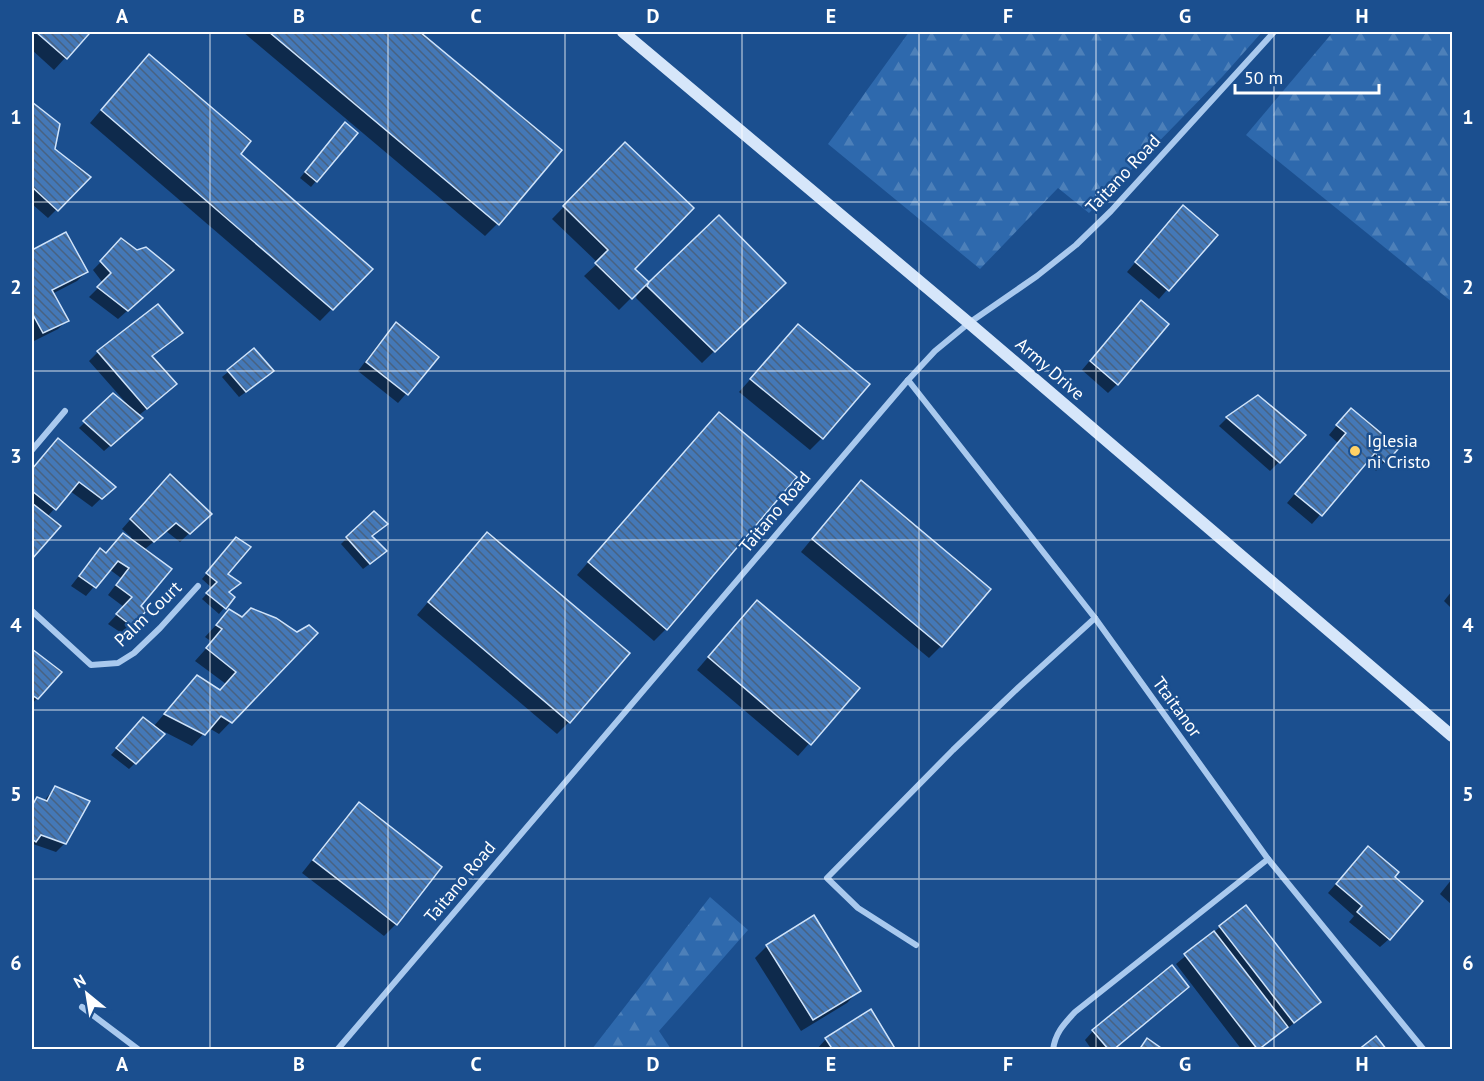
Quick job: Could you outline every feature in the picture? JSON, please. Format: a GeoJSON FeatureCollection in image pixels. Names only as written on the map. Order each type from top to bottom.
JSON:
{"type":"FeatureCollection","features":[{"type":"Feature","properties":{"kind":"main road","name":"Army Drive"},"geometry":{"type":"LineString","coordinates":[[622,32],[969,323],[1452,736]]}},
{"type":"Feature","properties":{"kind":"street","name":"Taitano Road"},"geometry":{"type":"LineString","coordinates":[[337,1050],[908,380],[935,351],[969,323],[1037,276],[1111,211],[1274,32]]}},
{"type":"Feature","properties":{"kind":"street","name":"Ttaitanor"},"geometry":{"type":"LineString","coordinates":[[908,380],[1095,618],[1268,859],[1424,1050]]}},
{"type":"Feature","properties":{"kind":"street"},"geometry":{"type":"LineString","coordinates":[[32,450],[65,411]]}},
{"type":"Feature","properties":{"kind":"street","name":"Palm Court"},"geometry":{"type":"LineString","coordinates":[[32,611],[91,665],[118,663],[134,653],[160,628],[198,586]]}},
{"type":"Feature","properties":{"kind":"street"},"geometry":{"type":"LineString","coordinates":[[916,945],[858,908],[826,878],[953,750],[1095,618]]}},
{"type":"Feature","properties":{"kind":"street"},"geometry":{"type":"LineString","coordinates":[[1053,1050],[1054,1040],[1075,1012],[1268,859]]}},
{"type":"Feature","properties":{"kind":"street"},"geometry":{"type":"LineString","coordinates":[[82,1007],[139,1050]]}},
{"type":"Feature","properties":{"kind":"green space"},"geometry":{"type":"Polygon","coordinates":[[[909,32],[1262,32],[1223,76],[1089,213],[1058,188],[980,269],[828,144],[909,32]]]}},
{"type":"Feature","properties":{"kind":"green space"},"geometry":{"type":"Polygon","coordinates":[[[1333,32],[1452,32],[1452,302],[1246,135],[1333,32]]]}},
{"type":"Feature","properties":{"kind":"green space"},"geometry":{"type":"Polygon","coordinates":[[[710,897],[748,930],[659,1031],[671,1049],[592,1049],[710,897]]]}},
{"type":"Feature","properties":{"kind":"building"},"geometry":{"type":"Polygon","coordinates":[[[36,32],[86,32],[89,34],[67,59],[36,32]]]}},
{"type":"Feature","properties":{"kind":"building"},"geometry":{"type":"Polygon","coordinates":[[[269,32],[420,32],[562,150],[499,225],[269,32]]]}},
{"type":"Feature","properties":{"kind":"building"},"geometry":{"type":"Polygon","coordinates":[[[149,54],[251,141],[241,154],[373,269],[333,310],[101,110],[149,54]]]}},
{"type":"Feature","properties":{"kind":"building"},"geometry":{"type":"Polygon","coordinates":[[[32,102],[60,124],[55,149],[91,177],[58,211],[32,187],[32,102]]]}},
{"type":"Feature","properties":{"kind":"building"},"geometry":{"type":"Polygon","coordinates":[[[345,122],[358,133],[317,182],[305,172],[345,122]]]}},
{"type":"Feature","properties":{"kind":"building"},"geometry":{"type":"Polygon","coordinates":[[[625,142],[694,208],[635,269],[649,282],[632,299],[595,263],[608,250],[563,206],[625,142]]]}},
{"type":"Feature","properties":{"kind":"building"},"geometry":{"type":"Polygon","coordinates":[[[1183,205],[1218,235],[1169,291],[1135,262],[1183,205]]]}},
{"type":"Feature","properties":{"kind":"building"},"geometry":{"type":"Polygon","coordinates":[[[719,215],[786,283],[715,352],[647,286],[719,215]]]}},
{"type":"Feature","properties":{"kind":"building"},"geometry":{"type":"Polygon","coordinates":[[[66,232],[88,272],[52,290],[69,321],[43,333],[32,313],[32,250],[66,232]]]}},
{"type":"Feature","properties":{"kind":"building"},"geometry":{"type":"Polygon","coordinates":[[[121,238],[137,250],[146,247],[174,270],[128,311],[97,287],[111,273],[100,261],[121,238]]]}},
{"type":"Feature","properties":{"kind":"building"},"geometry":{"type":"Polygon","coordinates":[[[1141,300],[1169,324],[1118,385],[1090,361],[1141,300]]]}},
{"type":"Feature","properties":{"kind":"building"},"geometry":{"type":"Polygon","coordinates":[[[158,304],[183,333],[152,356],[177,384],[147,409],[97,351],[158,304]]]}},
{"type":"Feature","properties":{"kind":"building"},"geometry":{"type":"Polygon","coordinates":[[[396,322],[439,357],[408,395],[366,362],[396,322]]]}},
{"type":"Feature","properties":{"kind":"building"},"geometry":{"type":"Polygon","coordinates":[[[798,324],[870,384],[823,439],[750,379],[798,324]]]}},
{"type":"Feature","properties":{"kind":"building"},"geometry":{"type":"Polygon","coordinates":[[[254,348],[274,371],[246,392],[227,370],[254,348]]]}},
{"type":"Feature","properties":{"kind":"building"},"geometry":{"type":"Polygon","coordinates":[[[113,393],[143,418],[111,446],[83,421],[113,393]]]}},
{"type":"Feature","properties":{"kind":"building"},"geometry":{"type":"Polygon","coordinates":[[[1258,395],[1306,435],[1280,463],[1226,417],[1258,395]]]}},
{"type":"Feature","properties":{"kind":"building"},"geometry":{"type":"Polygon","coordinates":[[[1351,408],[1399,448],[1386,463],[1375,453],[1322,516],[1295,494],[1346,433],[1336,425],[1351,408]]]}},
{"type":"Feature","properties":{"kind":"building"},"geometry":{"type":"Polygon","coordinates":[[[719,412],[797,477],[667,630],[588,562],[719,412]]]}},
{"type":"Feature","properties":{"kind":"building"},"geometry":{"type":"Polygon","coordinates":[[[58,438],[116,487],[102,499],[79,482],[56,510],[32,491],[32,469],[58,438]]]}},
{"type":"Feature","properties":{"kind":"building"},"geometry":{"type":"Polygon","coordinates":[[[170,474],[212,514],[190,534],[176,523],[154,542],[130,519],[170,474]]]}},
{"type":"Feature","properties":{"kind":"building"},"geometry":{"type":"Polygon","coordinates":[[[861,480],[991,589],[942,647],[812,539],[861,480]]]}},
{"type":"Feature","properties":{"kind":"building"},"geometry":{"type":"Polygon","coordinates":[[[32,503],[61,526],[32,559],[32,503]]]}},
{"type":"Feature","properties":{"kind":"building"},"geometry":{"type":"Polygon","coordinates":[[[374,511],[388,524],[372,536],[387,551],[370,564],[346,537],[374,511]]]}},
{"type":"Feature","properties":{"kind":"building"},"geometry":{"type":"Polygon","coordinates":[[[487,532],[630,653],[570,723],[428,602],[487,532]]]}},
{"type":"Feature","properties":{"kind":"building"},"geometry":{"type":"Polygon","coordinates":[[[123,533],[172,569],[141,606],[146,611],[133,627],[116,614],[132,597],[116,585],[129,568],[118,561],[96,588],[79,576],[100,548],[106,553],[123,533]]]}},
{"type":"Feature","properties":{"kind":"building"},"geometry":{"type":"Polygon","coordinates":[[[236,537],[251,547],[228,574],[241,583],[229,592],[235,597],[226,609],[206,593],[217,582],[206,573],[236,537]]]}},
{"type":"Feature","properties":{"kind":"building"},"geometry":{"type":"Polygon","coordinates":[[[757,600],[860,688],[811,745],[708,657],[757,600]]]}},
{"type":"Feature","properties":{"kind":"building"},"geometry":{"type":"Polygon","coordinates":[[[251,608],[276,618],[297,632],[309,625],[318,633],[232,723],[221,716],[205,735],[164,714],[197,675],[220,690],[236,672],[206,648],[222,629],[216,625],[229,609],[242,617],[251,608]]]}},
{"type":"Feature","properties":{"kind":"building"},"geometry":{"type":"Polygon","coordinates":[[[32,649],[62,672],[38,699],[32,695],[32,649]]]}},
{"type":"Feature","properties":{"kind":"building"},"geometry":{"type":"Polygon","coordinates":[[[143,717],[165,734],[136,764],[116,748],[143,717]]]}},
{"type":"Feature","properties":{"kind":"building"},"geometry":{"type":"Polygon","coordinates":[[[55,786],[90,801],[66,844],[41,835],[36,842],[32,839],[32,806],[37,797],[47,801],[55,786]]]}},
{"type":"Feature","properties":{"kind":"building"},"geometry":{"type":"Polygon","coordinates":[[[359,802],[442,867],[397,925],[313,860],[359,802]]]}},
{"type":"Feature","properties":{"kind":"building"},"geometry":{"type":"Polygon","coordinates":[[[1368,846],[1399,872],[1395,877],[1423,901],[1390,940],[1357,912],[1362,906],[1336,884],[1368,846]]]}},
{"type":"Feature","properties":{"kind":"building"},"geometry":{"type":"Polygon","coordinates":[[[1246,905],[1321,1002],[1294,1023],[1219,926],[1246,905]]]}},
{"type":"Feature","properties":{"kind":"building"},"geometry":{"type":"Polygon","coordinates":[[[814,915],[861,991],[813,1020],[766,945],[814,915]]]}},
{"type":"Feature","properties":{"kind":"building"},"geometry":{"type":"Polygon","coordinates":[[[1214,931],[1288,1027],[1258,1050],[1184,954],[1214,931]]]}},
{"type":"Feature","properties":{"kind":"building"},"geometry":{"type":"Polygon","coordinates":[[[1172,965],[1189,987],[1113,1050],[1109,1050],[1092,1030],[1172,965]]]}},
{"type":"Feature","properties":{"kind":"building"},"geometry":{"type":"Polygon","coordinates":[[[871,1009],[896,1050],[833,1050],[825,1038],[871,1009]]]}},
{"type":"Feature","properties":{"kind":"building"},"geometry":{"type":"Polygon","coordinates":[[[1376,1036],[1387,1050],[1358,1050],[1376,1036]]]}},
{"type":"Feature","properties":{"kind":"building"},"geometry":{"type":"Polygon","coordinates":[[[1147,1038],[1164,1050],[1139,1050],[1147,1038]]]}},
{"type":"Feature","properties":{"kind":"place","name":"Iglesia ni Cristo"},"geometry":{"type":"Point","coordinates":[1355,451]}}]}
